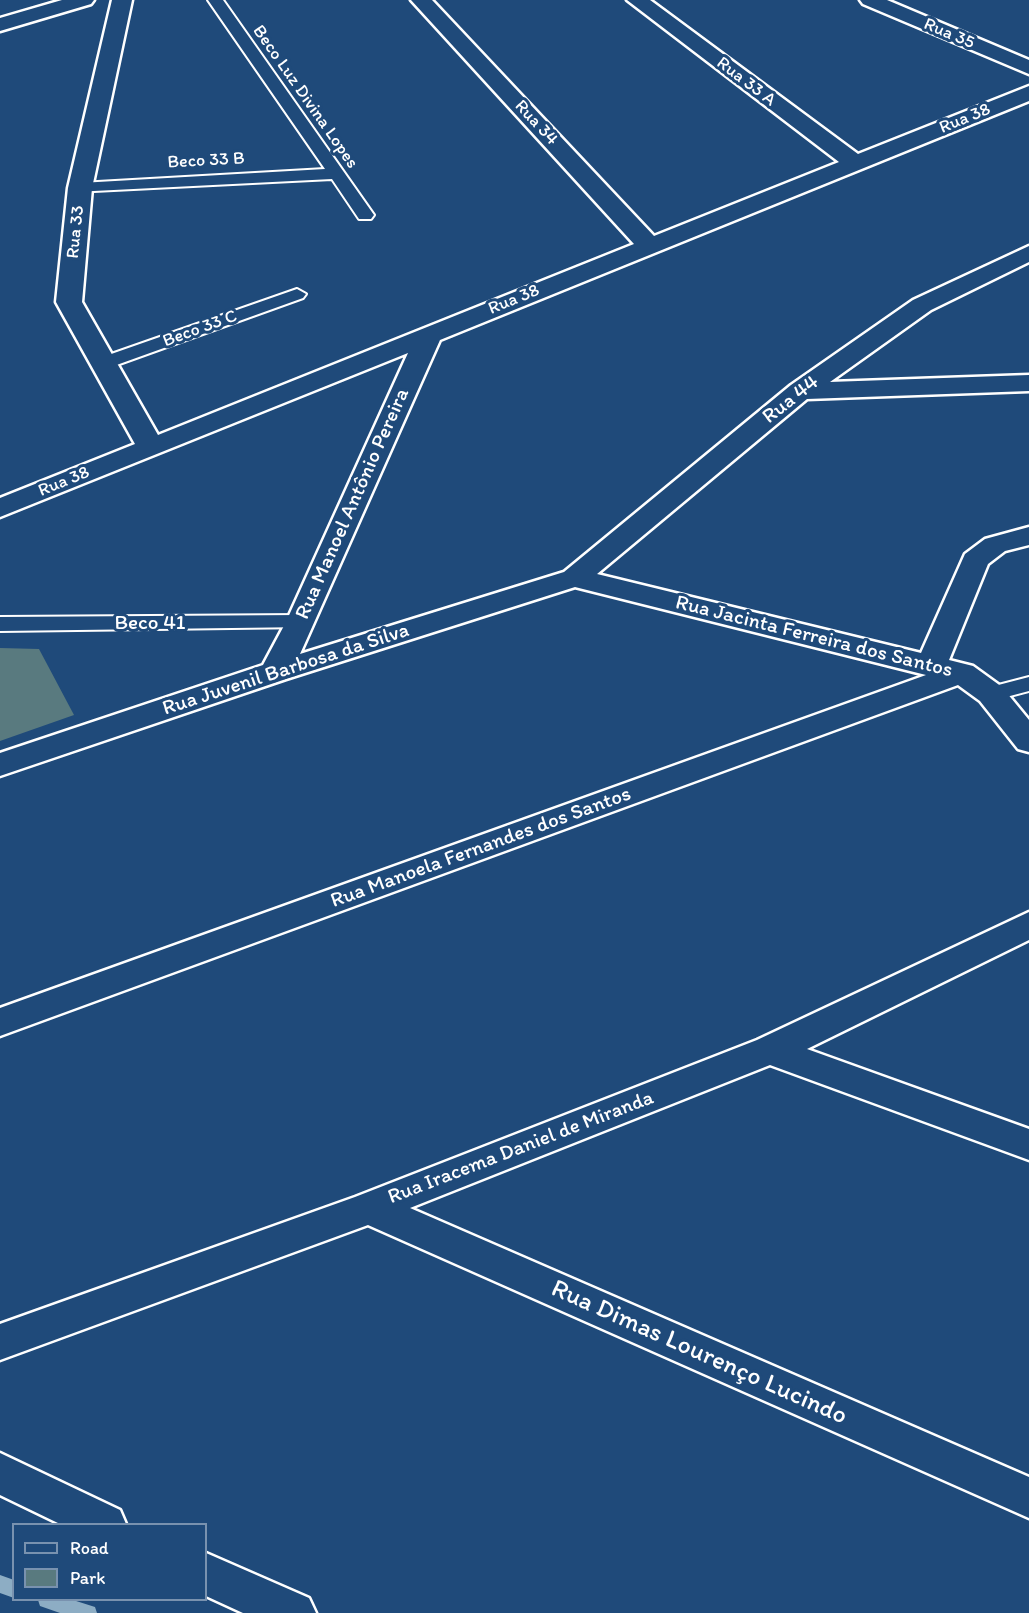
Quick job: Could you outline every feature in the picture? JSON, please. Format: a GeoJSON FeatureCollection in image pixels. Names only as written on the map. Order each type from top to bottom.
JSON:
{"type":"FeatureCollection","features":[{"type":"Feature","properties":{"kind":"street"},"geometry":{"type":"LineString","coordinates":[[0,25],[84,0]]}},
{"type":"Feature","properties":{"kind":"street","name":"Rua 33"},"geometry":{"type":"LineString","coordinates":[[122,0],[80,188],[69,303],[151,447]]}},
{"type":"Feature","properties":{"kind":"street","name":"Rua 34"},"geometry":{"type":"LineString","coordinates":[[421,0],[650,246]]}},
{"type":"Feature","properties":{"kind":"street","name":"Rua 33 A"},"geometry":{"type":"LineString","coordinates":[[637,0],[855,163]]}},
{"type":"Feature","properties":{"kind":"street","name":"Rua 35"},"geometry":{"type":"LineString","coordinates":[[870,0],[1029,68]]}},
{"type":"Feature","properties":{"kind":"street","name":"Rua 38"},"geometry":{"type":"LineString","coordinates":[[0,508],[1029,93]]}},
{"type":"Feature","properties":{"kind":"street","name":"Rua 44"},"geometry":{"type":"LineString","coordinates":[[574,578],[800,391],[922,305],[1029,253]]}},
{"type":"Feature","properties":{"kind":"street","name":"Rua Manoel Antônio Pereira"},"geometry":{"type":"LineString","coordinates":[[275,672],[300,622],[429,335]]}},
{"type":"Feature","properties":{"kind":"street"},"geometry":{"type":"LineString","coordinates":[[800,391],[1029,383]]}},
{"type":"Feature","properties":{"kind":"street"},"geometry":{"type":"LineString","coordinates":[[946,669],[975,560],[994,544],[1029,536]]}},
{"type":"Feature","properties":{"kind":"street","name":"Rua Jacinta Ferreira dos Santos"},"geometry":{"type":"LineString","coordinates":[[574,578],[946,669],[991,694],[1029,741]]}},
{"type":"Feature","properties":{"kind":"street","name":"Rua Juvenil Barbosa da Silva"},"geometry":{"type":"LineString","coordinates":[[0,765],[275,672],[574,578]]}},
{"type":"Feature","properties":{"kind":"street","name":"Rua Manoela Fernandes dos Santos"},"geometry":{"type":"LineString","coordinates":[[0,1022],[946,669]]}},
{"type":"Feature","properties":{"kind":"street","name":"Rua Iracema Daniel de Miranda"},"geometry":{"type":"LineString","coordinates":[[0,1342],[369,1208],[770,1050],[1029,925]]}},
{"type":"Feature","properties":{"kind":"street"},"geometry":{"type":"LineString","coordinates":[[770,1050],[1029,1144]]}},
{"type":"Feature","properties":{"kind":"street","name":"Rua Dimas Lourenço Lucindo"},"geometry":{"type":"LineString","coordinates":[[369,1208],[1029,1498]]}},
{"type":"Feature","properties":{"kind":"street"},"geometry":{"type":"LineString","coordinates":[[0,1473],[102,1523]]}},
{"type":"Feature","properties":{"kind":"street"},"geometry":{"type":"LineString","coordinates":[[207,1574],[294,1613]]}},
{"type":"Feature","properties":{"kind":"lane","name":"Beco Luz Divina Lopes"},"geometry":{"type":"LineString","coordinates":[[215,0],[334,174],[365,215]]}},
{"type":"Feature","properties":{"kind":"lane","name":"Beco 33 B"},"geometry":{"type":"LineString","coordinates":[[80,188],[334,174]]}},
{"type":"Feature","properties":{"kind":"lane","name":"Beco 33 C"},"geometry":{"type":"LineString","coordinates":[[104,363],[297,294]]}},
{"type":"Feature","properties":{"kind":"lane","name":"Beco 41"},"geometry":{"type":"LineString","coordinates":[[0,624],[300,622]]}},
{"type":"Feature","properties":{"kind":"lane"},"geometry":{"type":"LineString","coordinates":[[991,694],[1029,684]]}},
{"type":"Feature","properties":{"kind":"green space"},"geometry":{"type":"Polygon","coordinates":[[[0,648],[39,649],[74,715],[0,741],[0,648]]]}},
{"type":"Feature","properties":{"kind":"waterway"},"geometry":{"type":"LineString","coordinates":[[0,1584],[12,1588]]}},
{"type":"Feature","properties":{"kind":"waterway"},"geometry":{"type":"LineString","coordinates":[[50,1601],[88,1613]]}}]}
